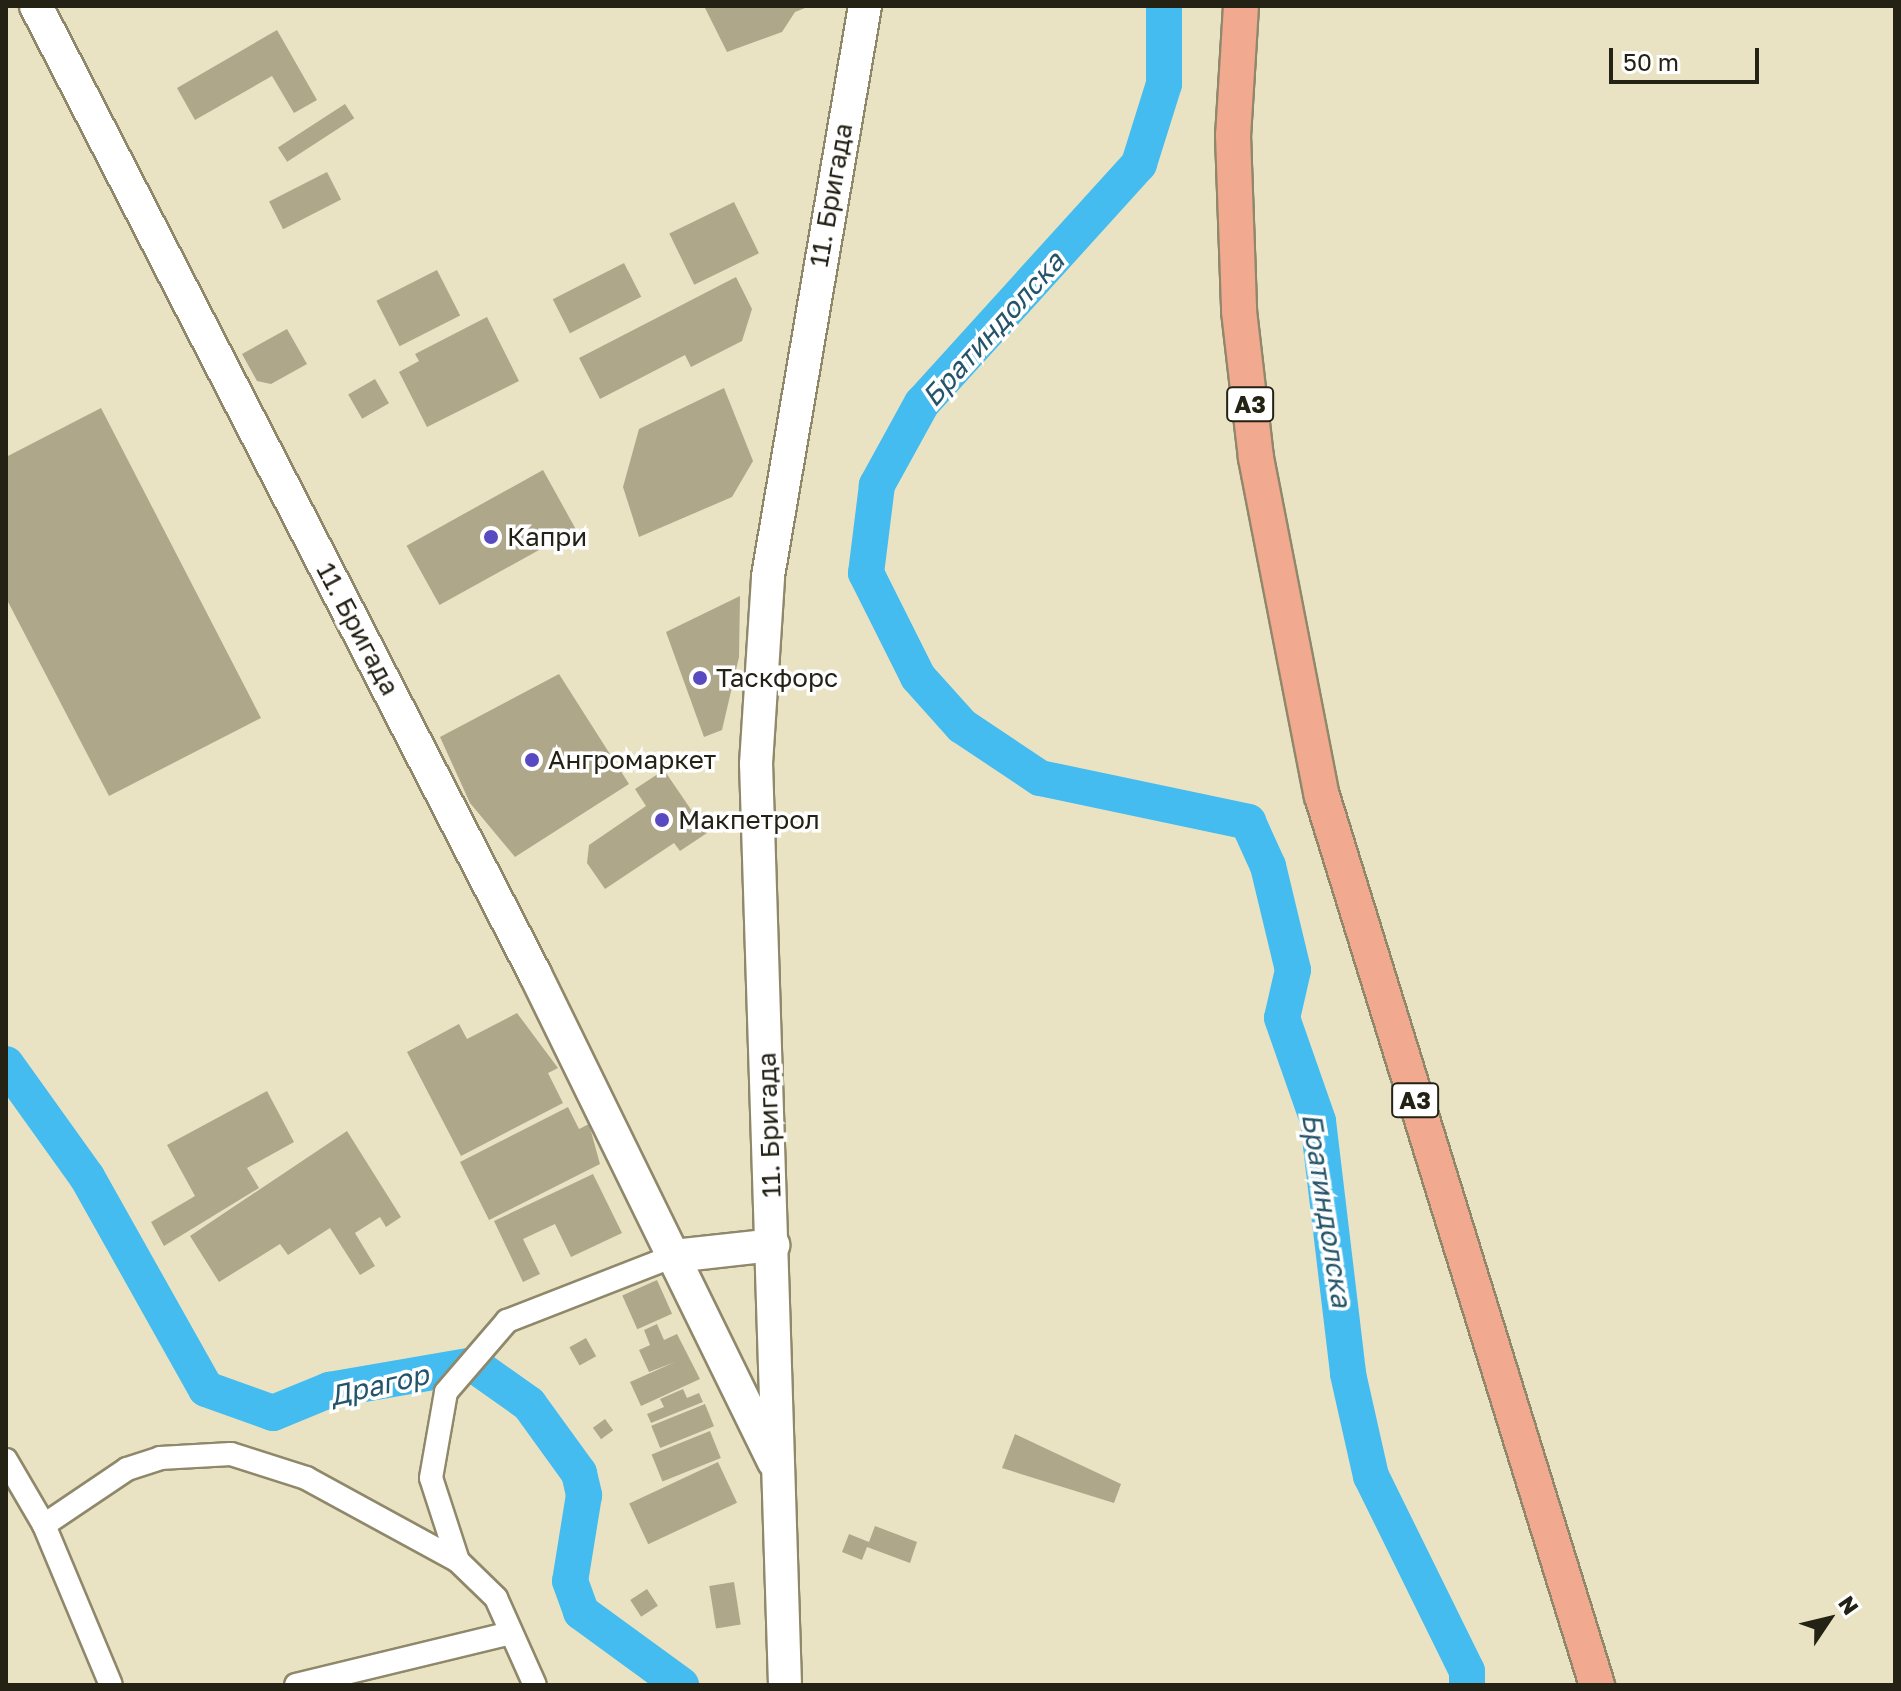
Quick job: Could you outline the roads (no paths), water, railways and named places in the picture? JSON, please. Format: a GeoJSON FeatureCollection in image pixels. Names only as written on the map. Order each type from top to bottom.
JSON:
{"type":"FeatureCollection","features":[{"type":"Feature","properties":{"kind":"main road","name":"11. Бригада"},"geometry":{"type":"LineString","coordinates":[[36,6],[674,1256],[780,1476]]}},
{"type":"Feature","properties":{"kind":"main road","name":"11. Бригада"},"geometry":{"type":"LineString","coordinates":[[785,1676],[756,764],[768,576],[865,6]]}},
{"type":"Feature","properties":{"kind":"main road","name":"A3"},"geometry":{"type":"LineString","coordinates":[[1241,6],[1233,135],[1239,311],[1256,458],[1315,765],[1597,1685]]}},
{"type":"Feature","properties":{"kind":"main road"},"geometry":{"type":"LineString","coordinates":[[674,1256],[773,1245]]}},
{"type":"Feature","properties":{"kind":"street"},"geometry":{"type":"LineString","coordinates":[[458,1561],[431,1478],[446,1392],[507,1321],[674,1256]]}},
{"type":"Feature","properties":{"kind":"street"},"geometry":{"type":"LineString","coordinates":[[44,1525],[127,1469],[160,1458],[231,1454],[306,1478],[458,1561],[496,1598],[535,1685]]}},
{"type":"Feature","properties":{"kind":"street"},"geometry":{"type":"LineString","coordinates":[[6,1460],[44,1525],[111,1685]]}},
{"type":"Feature","properties":{"kind":"street"},"geometry":{"type":"LineString","coordinates":[[296,1685],[511,1633]]}},
{"type":"Feature","properties":{"kind":"waterway","name":"Братиндолска"},"geometry":{"type":"LineString","coordinates":[[1164,6],[1164,84],[1139,164],[922,403],[877,485],[866,573],[918,677],[962,726],[1040,778],[1248,822],[1268,866],[1293,970],[1282,1018],[1318,1121],[1348,1374],[1371,1476],[1467,1671],[1467,1685]]}},
{"type":"Feature","properties":{"kind":"waterway","name":"Драгор"},"geometry":{"type":"LineString","coordinates":[[6,1064],[87,1177],[206,1389],[273,1413],[329,1390],[474,1365],[529,1404],[579,1473],[584,1495],[570,1581],[581,1612],[681,1685]]}},
{"type":"Feature","properties":{"kind":"place","name":"Капри"},"geometry":{"type":"Point","coordinates":[491,537]}},
{"type":"Feature","properties":{"kind":"place","name":"Таскфорс"},"geometry":{"type":"Point","coordinates":[700,678]}},
{"type":"Feature","properties":{"kind":"place","name":"Ангромаркет"},"geometry":{"type":"Point","coordinates":[532,760]}},
{"type":"Feature","properties":{"kind":"place","name":"Макпетрол"},"geometry":{"type":"Point","coordinates":[662,820]}}]}
